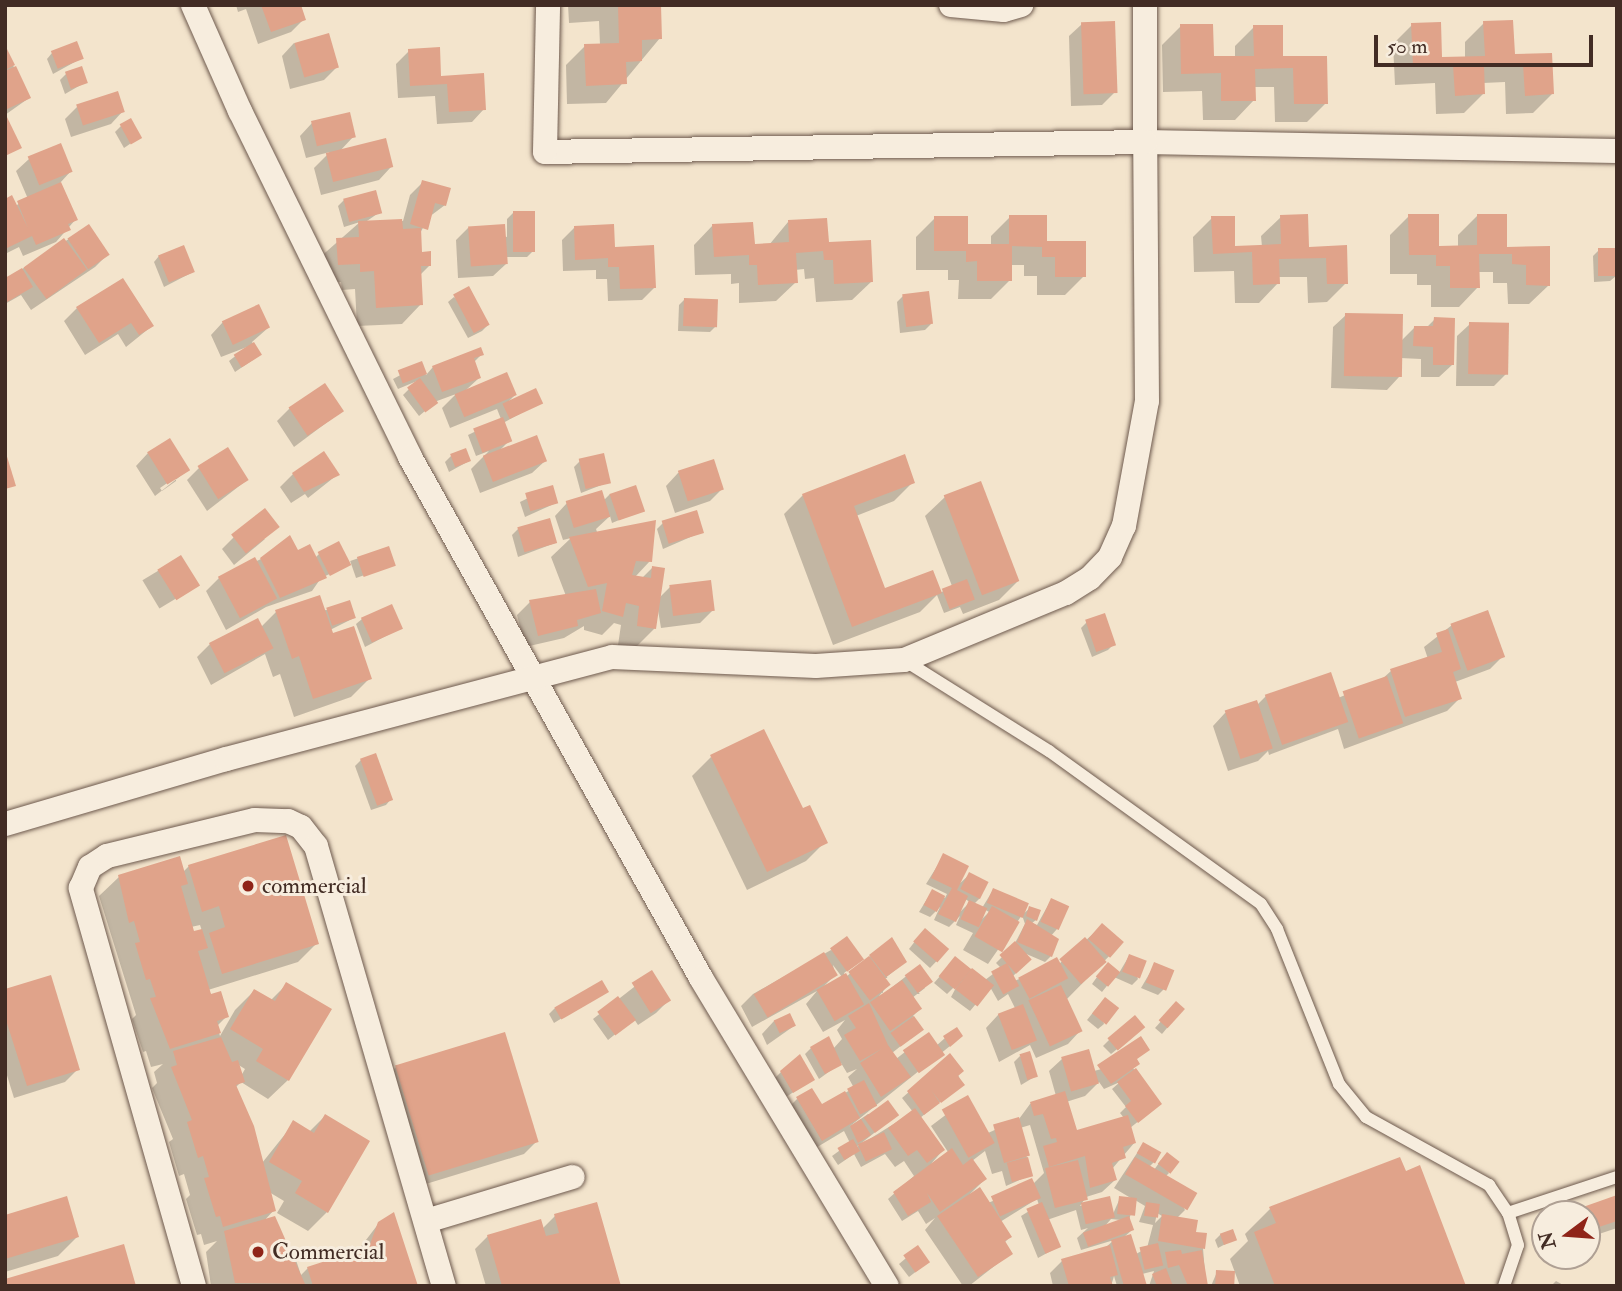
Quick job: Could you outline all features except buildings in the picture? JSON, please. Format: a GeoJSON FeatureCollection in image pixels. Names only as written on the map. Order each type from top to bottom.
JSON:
{"type":"FeatureCollection","features":[{"type":"Feature","properties":{"kind":"street"},"geometry":{"type":"LineString","coordinates":[[193,5],[240,111],[410,457],[701,978],[887,1286]]}},
{"type":"Feature","properties":{"kind":"street"},"geometry":{"type":"LineString","coordinates":[[548,5],[545,152],[1145,142],[1617,151]]}},
{"type":"Feature","properties":{"kind":"street"},"geometry":{"type":"LineString","coordinates":[[951,5],[1004,10],[1021,5]]}},
{"type":"Feature","properties":{"kind":"street"},"geometry":{"type":"LineString","coordinates":[[5,824],[226,759],[535,680],[612,657],[816,666],[904,660],[1066,593],[1090,578],[1110,556],[1124,526],[1147,401],[1145,5]]}},
{"type":"Feature","properties":{"kind":"street"},"geometry":{"type":"LineString","coordinates":[[194,1286],[81,888],[90,867],[107,856],[255,820],[288,821],[301,827],[316,846],[444,1286]]}},
{"type":"Feature","properties":{"kind":"street"},"geometry":{"type":"LineString","coordinates":[[425,1221],[573,1177]]}},
{"type":"Feature","properties":{"kind":"lane"},"geometry":{"type":"LineString","coordinates":[[904,660],[1049,751],[1261,904],[1277,929],[1351,1103],[1366,1117],[1489,1185],[1508,1213],[1518,1245],[1504,1286]]}},
{"type":"Feature","properties":{"kind":"lane"},"geometry":{"type":"LineString","coordinates":[[1508,1213],[1617,1177]]}},
{"type":"Feature","properties":{"kind":"place","name":"commercial"},"geometry":{"type":"Point","coordinates":[248,886]}},
{"type":"Feature","properties":{"kind":"place","name":"Commercial"},"geometry":{"type":"Point","coordinates":[258,1252]}}]}
